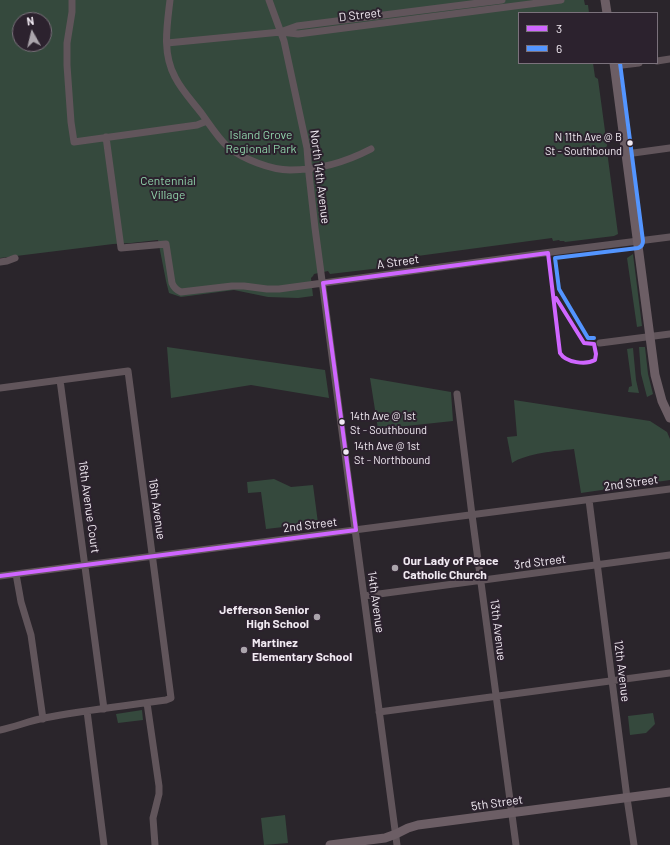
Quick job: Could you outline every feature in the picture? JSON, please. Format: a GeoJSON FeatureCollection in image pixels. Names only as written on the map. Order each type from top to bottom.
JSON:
{"type":"FeatureCollection","features":[{"type":"Feature","properties":{"kind":"main road"},"geometry":{"type":"LineString","coordinates":[[605,0],[607,12]]}},
{"type":"Feature","properties":{"kind":"main road"},"geometry":{"type":"LineString","coordinates":[[614,65],[655,375],[662,401],[670,418]]}},
{"type":"Feature","properties":{"kind":"main road","name":"5th Street"},"geometry":{"type":"LineString","coordinates":[[330,845],[385,838],[418,825],[670,792]]}},
{"type":"Feature","properties":{"kind":"street"},"geometry":{"type":"LineString","coordinates":[[72,0],[72,12],[67,43],[67,61],[74,142],[197,125],[207,121]]}},
{"type":"Feature","properties":{"kind":"street"},"geometry":{"type":"LineString","coordinates":[[170,0],[166,31],[169,60],[175,78],[221,140],[238,154],[249,160],[279,169],[288,170],[340,162],[371,149]]}},
{"type":"Feature","properties":{"kind":"street","name":"North 14th Avenue"},"geometry":{"type":"LineString","coordinates":[[269,0],[284,41],[307,148],[308,168],[334,361]]}},
{"type":"Feature","properties":{"kind":"street","name":"D Street"},"geometry":{"type":"LineString","coordinates":[[167,43],[281,32],[298,34],[448,6],[502,0]]}},
{"type":"Feature","properties":{"kind":"street","name":"D Street"},"geometry":{"type":"LineString","coordinates":[[448,6],[561,0]]}},
{"type":"Feature","properties":{"kind":"street"},"geometry":{"type":"LineString","coordinates":[[658,61],[670,59]]}},
{"type":"Feature","properties":{"kind":"street"},"geometry":{"type":"LineString","coordinates":[[614,65],[626,64]]}},
{"type":"Feature","properties":{"kind":"street","name":"A Street"},"geometry":{"type":"LineString","coordinates":[[106,137],[121,248],[166,244],[173,287],[177,291],[181,292],[232,286],[244,286],[267,290],[279,289],[670,237]]}},
{"type":"Feature","properties":{"kind":"street"},"geometry":{"type":"LineString","coordinates":[[626,154],[670,148]]}},
{"type":"Feature","properties":{"kind":"street"},"geometry":{"type":"LineString","coordinates":[[0,262],[15,258]]}},
{"type":"Feature","properties":{"kind":"street"},"geometry":{"type":"LineString","coordinates":[[600,343],[670,334]]}},
{"type":"Feature","properties":{"kind":"street","name":"14th Avenue"},"geometry":{"type":"LineString","coordinates":[[334,361],[397,845]]}},
{"type":"Feature","properties":{"kind":"street","name":"16th Avenue"},"geometry":{"type":"LineString","coordinates":[[60,380],[128,371],[171,698],[147,703]]}},
{"type":"Feature","properties":{"kind":"street"},"geometry":{"type":"LineString","coordinates":[[0,388],[60,380]]}},
{"type":"Feature","properties":{"kind":"street","name":"16th Avenue Court"},"geometry":{"type":"LineString","coordinates":[[60,380],[86,565],[104,709]]}},
{"type":"Feature","properties":{"kind":"street","name":"13th Avenue"},"geometry":{"type":"LineString","coordinates":[[457,394],[516,845]]}},
{"type":"Feature","properties":{"kind":"street","name":"2nd Street"},"geometry":{"type":"LineString","coordinates":[[0,576],[670,489]]}},
{"type":"Feature","properties":{"kind":"street","name":"12th Avenue"},"geometry":{"type":"LineString","coordinates":[[589,500],[634,845]]}},
{"type":"Feature","properties":{"kind":"street","name":"3rd Street"},"geometry":{"type":"LineString","coordinates":[[364,596],[670,555]]}},
{"type":"Feature","properties":{"kind":"street"},"geometry":{"type":"LineString","coordinates":[[16,574],[20,602],[31,635],[43,719]]}},
{"type":"Feature","properties":{"kind":"street"},"geometry":{"type":"LineString","coordinates":[[379,712],[670,674]]}},
{"type":"Feature","properties":{"kind":"street"},"geometry":{"type":"LineString","coordinates":[[0,730],[43,719],[87,711],[147,703],[159,786],[153,818],[155,845]]}},
{"type":"Feature","properties":{"kind":"street"},"geometry":{"type":"LineString","coordinates":[[87,711],[104,845]]}},
{"type":"Feature","properties":{"kind":"green space","name":"Island Grove Regional Park"},"geometry":{"type":"Polygon","coordinates":[[[0,0],[584,0],[585,5],[588,5],[589,12],[518,12],[518,64],[593,64],[595,77],[598,79],[607,146],[606,151],[618,234],[614,236],[565,242],[559,240],[553,241],[552,238],[380,261],[381,268],[330,274],[328,271],[314,274],[311,278],[313,296],[298,298],[268,297],[234,290],[181,297],[169,293],[158,240],[0,258],[0,0]]]}},
{"type":"Feature","properties":{"kind":"green space"},"geometry":{"type":"Polygon","coordinates":[[[633,254],[642,326],[637,327],[627,258],[633,254]]]}},
{"type":"Feature","properties":{"kind":"green space"},"geometry":{"type":"Polygon","coordinates":[[[167,347],[325,370],[329,398],[251,385],[171,398],[167,347]]]}},
{"type":"Feature","properties":{"kind":"green space"},"geometry":{"type":"Polygon","coordinates":[[[639,347],[645,347],[648,374],[653,394],[647,397],[641,374],[639,347]]]}},
{"type":"Feature","properties":{"kind":"green space"},"geometry":{"type":"Polygon","coordinates":[[[633,348],[636,380],[639,393],[628,392],[629,387],[632,386],[627,349],[633,348]]]}},
{"type":"Feature","properties":{"kind":"green space"},"geometry":{"type":"Polygon","coordinates":[[[370,378],[451,392],[453,421],[378,429],[370,378]]]}},
{"type":"Feature","properties":{"kind":"green space"},"geometry":{"type":"Polygon","coordinates":[[[514,400],[650,421],[667,432],[670,439],[670,480],[581,493],[574,449],[533,455],[512,463],[507,437],[517,436],[514,400]]]}},
{"type":"Feature","properties":{"kind":"green space"},"geometry":{"type":"Polygon","coordinates":[[[274,479],[291,487],[313,485],[318,523],[266,529],[261,492],[248,493],[247,482],[274,479]]]}},
{"type":"Feature","properties":{"kind":"green space"},"geometry":{"type":"Polygon","coordinates":[[[142,710],[143,720],[118,723],[116,714],[142,710]]]}},
{"type":"Feature","properties":{"kind":"green space"},"geometry":{"type":"Polygon","coordinates":[[[653,713],[655,724],[646,733],[630,735],[628,716],[653,713]]]}},
{"type":"Feature","properties":{"kind":"green space"},"geometry":{"type":"Polygon","coordinates":[[[285,815],[288,843],[264,845],[261,818],[285,815]]]}},
{"type":"Feature","properties":{"kind":"transit line","name":"6"},"geometry":{"type":"LineString","coordinates":[[594,338],[588,338],[559,289],[555,258],[638,248],[643,244],[620,64]]}},
{"type":"Feature","properties":{"kind":"transit line","name":"3"},"geometry":{"type":"LineString","coordinates":[[548,253],[560,353],[571,361],[582,363],[591,362],[595,360],[596,354],[594,344]]}},
{"type":"Feature","properties":{"kind":"transit line","name":"3"},"geometry":{"type":"LineString","coordinates":[[323,283],[548,253]]}},
{"type":"Feature","properties":{"kind":"transit line","name":"3"},"geometry":{"type":"LineString","coordinates":[[323,283],[356,530]]}},
{"type":"Feature","properties":{"kind":"transit line","name":"3"},"geometry":{"type":"LineString","coordinates":[[556,298],[584,343],[594,344]]}},
{"type":"Feature","properties":{"kind":"transit line","name":"3"},"geometry":{"type":"LineString","coordinates":[[0,576],[356,530]]}},
{"type":"Feature","properties":{"kind":"place","name":"N 11th Ave @ B St - Southbound"},"geometry":{"type":"Point","coordinates":[630,143]}},
{"type":"Feature","properties":{"kind":"place","name":"14th Ave @ 1st St - Southbound"},"geometry":{"type":"Point","coordinates":[342,422]}},
{"type":"Feature","properties":{"kind":"place","name":"14th Ave @ 1st St - Northbound"},"geometry":{"type":"Point","coordinates":[346,452]}},
{"type":"Feature","properties":{"kind":"place","name":"Our Lady of Peace Catholic Church"},"geometry":{"type":"Point","coordinates":[395,568]}},
{"type":"Feature","properties":{"kind":"place","name":"Jefferson Senior High School"},"geometry":{"type":"Point","coordinates":[317,617]}},
{"type":"Feature","properties":{"kind":"place","name":"Martinez Elementary School"},"geometry":{"type":"Point","coordinates":[244,650]}},
{"type":"Feature","properties":{"kind":"park label","name":"Centennial Village"},"geometry":{"type":"Point","coordinates":[168,188]}}]}
